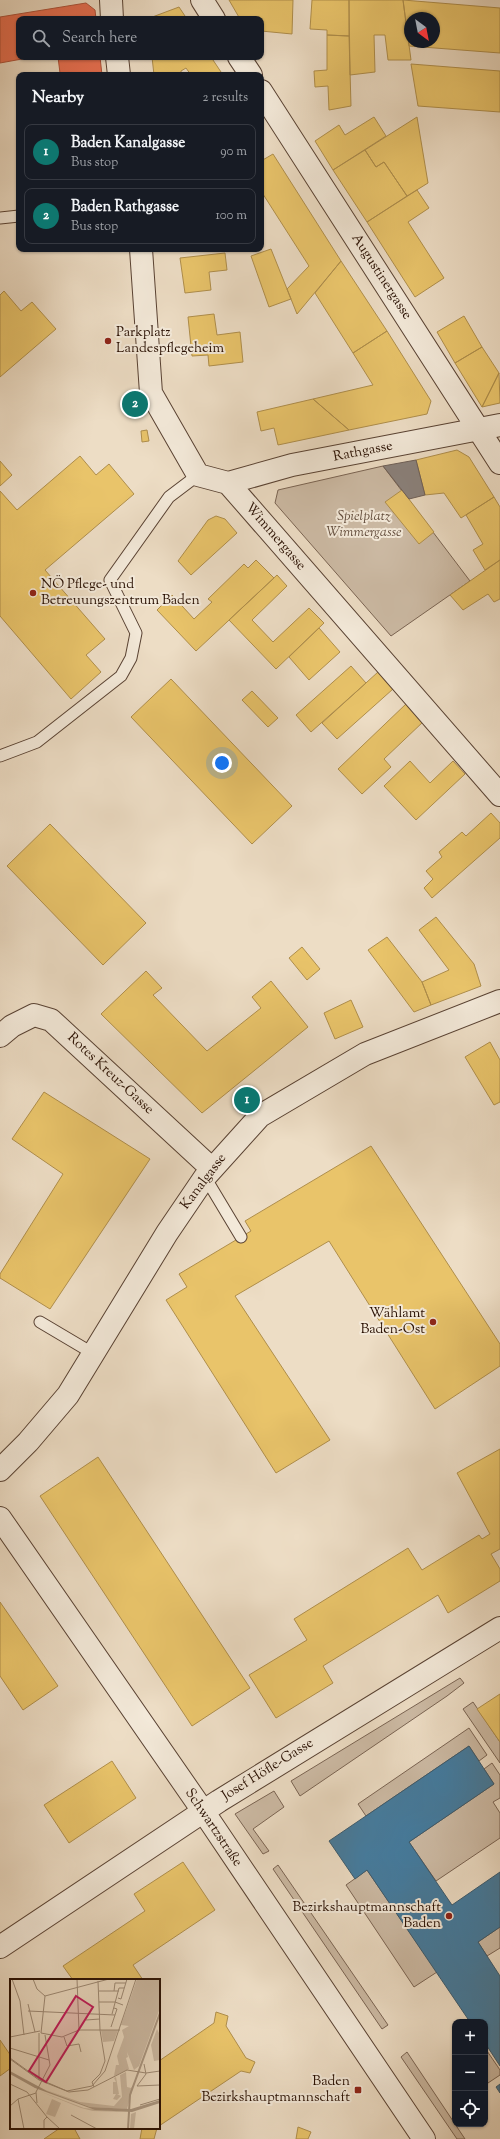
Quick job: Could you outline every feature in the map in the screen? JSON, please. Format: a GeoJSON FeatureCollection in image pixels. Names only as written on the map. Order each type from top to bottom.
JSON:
{"type":"FeatureCollection","features":[{"type":"Feature","properties":{"kind":"street"},"geometry":{"type":"LineString","coordinates":[[111,0],[112,16]]}},
{"type":"Feature","properties":{"kind":"street"},"geometry":{"type":"LineString","coordinates":[[202,0],[212,16]]}},
{"type":"Feature","properties":{"kind":"street"},"geometry":{"type":"LineString","coordinates":[[117,60],[119,72]]}},
{"type":"Feature","properties":{"kind":"street"},"geometry":{"type":"LineString","coordinates":[[241,60],[249,72]]}},
{"type":"Feature","properties":{"kind":"street","name":"Augustinergasse"},"geometry":{"type":"LineString","coordinates":[[264,95],[490,427],[500,462]]}},
{"type":"Feature","properties":{"kind":"street"},"geometry":{"type":"LineString","coordinates":[[141,252],[151,393],[198,475],[228,482]]}},
{"type":"Feature","properties":{"kind":"street","name":"Rathgasse"},"geometry":{"type":"LineString","coordinates":[[228,482],[292,465],[490,427]]}},
{"type":"Feature","properties":{"kind":"street","name":"Wimmergasse"},"geometry":{"type":"LineString","coordinates":[[228,482],[500,795]]}},
{"type":"Feature","properties":{"kind":"street","name":"Kanalgasse"},"geometry":{"type":"LineString","coordinates":[[0,1470],[28,1442],[68,1395],[167,1233],[208,1173],[260,1116],[365,1054],[500,1001]]}},
{"type":"Feature","properties":{"kind":"street","name":"Rotes Kreuz-Gasse"},"geometry":{"type":"LineString","coordinates":[[0,1036],[12,1026],[34,1015],[51,1020],[208,1173]]}},
{"type":"Feature","properties":{"kind":"street","name":"Schwartzstraße"},"geometry":{"type":"LineString","coordinates":[[0,1518],[203,1811],[424,2139]]}},
{"type":"Feature","properties":{"kind":"street","name":"Josef Höfle-Gasse"},"geometry":{"type":"LineString","coordinates":[[0,1947],[203,1811],[500,1628]]}},
{"type":"Feature","properties":{"kind":"lane"},"geometry":{"type":"LineString","coordinates":[[0,218],[16,216]]}},
{"type":"Feature","properties":{"kind":"lane"},"geometry":{"type":"LineString","coordinates":[[0,756],[37,742],[121,676],[131,658],[136,633],[110,580],[169,497],[198,475]]}},
{"type":"Feature","properties":{"kind":"lane"},"geometry":{"type":"LineString","coordinates":[[208,1173],[241,1237]]}},
{"type":"Feature","properties":{"kind":"lane"},"geometry":{"type":"LineString","coordinates":[[40,1322],[94,1354]]}},
{"type":"Feature","properties":{"kind":"green space","name":"Spielplatz Wimmergasse"},"geometry":{"type":"Polygon","coordinates":[[[383,466],[470,581],[391,636],[275,503],[278,490],[383,466]]]}},
{"type":"Feature","properties":{"kind":"green space"},"geometry":{"type":"Polygon","coordinates":[[[460,1678],[464,1683],[447,1696],[300,1796],[291,1781],[460,1678]]]}},
{"type":"Feature","properties":{"kind":"green space"},"geometry":{"type":"Polygon","coordinates":[[[473,1702],[500,1742],[500,1763],[463,1709],[473,1702]]]}},
{"type":"Feature","properties":{"kind":"green space"},"geometry":{"type":"Polygon","coordinates":[[[469,1728],[487,1755],[479,1761],[469,1746],[366,1816],[358,1804],[469,1728]]]}},
{"type":"Feature","properties":{"kind":"green space"},"geometry":{"type":"Polygon","coordinates":[[[492,1763],[500,1775],[500,1798],[493,1802],[500,1813],[500,1838],[436,1881],[409,1842],[494,1784],[484,1769],[492,1763]]]}},
{"type":"Feature","properties":{"kind":"green space"},"geometry":{"type":"Polygon","coordinates":[[[274,1791],[284,1807],[253,1829],[269,1851],[263,1854],[235,1814],[274,1791]]]}},
{"type":"Feature","properties":{"kind":"green space"},"geometry":{"type":"Polygon","coordinates":[[[278,1865],[388,2025],[382,2029],[273,1869],[278,1865]]]}},
{"type":"Feature","properties":{"kind":"green space"},"geometry":{"type":"Polygon","coordinates":[[[367,1870],[437,1972],[414,1987],[346,1885],[367,1870]]]}},
{"type":"Feature","properties":{"kind":"green space"},"geometry":{"type":"Polygon","coordinates":[[[500,1927],[500,1948],[487,1956],[478,1942],[500,1927]]]}},
{"type":"Feature","properties":{"kind":"green space"},"geometry":{"type":"Polygon","coordinates":[[[407,2052],[452,2120],[452,2127],[457,2127],[465,2139],[457,2139],[401,2057],[407,2052]]]}},
{"type":"Feature","properties":{"kind":"green space"},"geometry":{"type":"Polygon","coordinates":[[[488,2052],[500,2070],[500,2075],[488,2083],[488,2052]]]}},
{"type":"Feature","properties":{"kind":"building: Homes"},"geometry":{"type":"Polygon","coordinates":[[[229,0],[293,0],[292,34],[264,31],[264,16],[238,16],[229,0]]]}},
{"type":"Feature","properties":{"kind":"building: Homes"},"geometry":{"type":"Polygon","coordinates":[[[312,0],[349,0],[349,36],[327,35],[327,30],[310,29],[312,0]]]}},
{"type":"Feature","properties":{"kind":"building: Homes"},"geometry":{"type":"Polygon","coordinates":[[[349,0],[403,0],[405,12],[404,48],[409,48],[411,60],[388,60],[385,35],[374,35],[375,72],[350,75],[349,0]]]}},
{"type":"Feature","properties":{"kind":"building: Homes"},"geometry":{"type":"Polygon","coordinates":[[[403,0],[500,8],[500,53],[435,48],[440,48],[440,12],[405,12],[403,0]]]}},
{"type":"Feature","properties":{"kind":"building: Homes"},"geometry":{"type":"Polygon","coordinates":[[[179,7],[185,16],[155,16],[179,7]]]}},
{"type":"Feature","properties":{"kind":"building: Homes"},"geometry":{"type":"Polygon","coordinates":[[[327,35],[349,36],[351,106],[329,110],[328,86],[315,87],[314,71],[327,70],[327,35]]]}},
{"type":"Feature","properties":{"kind":"building: Homes"},"geometry":{"type":"Polygon","coordinates":[[[152,60],[213,60],[221,72],[189,72],[186,68],[181,72],[154,72],[152,60]]]}},
{"type":"Feature","properties":{"kind":"building: Homes"},"geometry":{"type":"Polygon","coordinates":[[[411,64],[500,71],[500,112],[418,106],[411,64]]]}},
{"type":"Feature","properties":{"kind":"building: Homes"},"geometry":{"type":"Polygon","coordinates":[[[374,117],[386,136],[333,170],[315,141],[339,125],[345,135],[374,117]]]}},
{"type":"Feature","properties":{"kind":"building: Homes"},"geometry":{"type":"Polygon","coordinates":[[[417,117],[428,183],[407,196],[384,162],[376,167],[365,150],[417,117]]]}},
{"type":"Feature","properties":{"kind":"building: Homes"},"geometry":{"type":"Polygon","coordinates":[[[365,150],[376,167],[384,162],[407,196],[367,222],[333,170],[365,150]]]}},
{"type":"Feature","properties":{"kind":"building: Homes"},"geometry":{"type":"Polygon","coordinates":[[[273,154],[341,261],[297,314],[287,289],[309,266],[264,196],[264,159],[273,154]]]}},
{"type":"Feature","properties":{"kind":"building: Homes"},"geometry":{"type":"Polygon","coordinates":[[[417,190],[429,208],[408,222],[444,278],[415,297],[367,222],[417,190]]]}},
{"type":"Feature","properties":{"kind":"building: Homes"},"geometry":{"type":"Polygon","coordinates":[[[271,249],[291,299],[269,307],[251,256],[271,249]]]}},
{"type":"Feature","properties":{"kind":"building: Homes"},"geometry":{"type":"Polygon","coordinates":[[[225,253],[227,270],[209,272],[211,290],[185,293],[180,258],[225,253]]]}},
{"type":"Feature","properties":{"kind":"building: Homes"},"geometry":{"type":"Polygon","coordinates":[[[341,261],[387,331],[353,353],[315,293],[341,261]]]}},
{"type":"Feature","properties":{"kind":"building: Homes"},"geometry":{"type":"Polygon","coordinates":[[[4,291],[21,311],[32,302],[56,329],[0,377],[0,295],[4,291]]]}},
{"type":"Feature","properties":{"kind":"building: Homes"},"geometry":{"type":"Polygon","coordinates":[[[214,314],[217,335],[240,332],[243,362],[209,366],[208,355],[192,356],[188,317],[214,314]]]}},
{"type":"Feature","properties":{"kind":"building: Homes"},"geometry":{"type":"Polygon","coordinates":[[[464,316],[482,347],[455,363],[437,332],[464,316]]]}},
{"type":"Feature","properties":{"kind":"building: Homes"},"geometry":{"type":"Polygon","coordinates":[[[387,331],[431,401],[427,414],[349,430],[313,399],[373,385],[353,353],[387,331]]]}},
{"type":"Feature","properties":{"kind":"building: Homes"},"geometry":{"type":"Polygon","coordinates":[[[482,347],[499,373],[482,407],[455,363],[482,347]]]}},
{"type":"Feature","properties":{"kind":"building: Homes"},"geometry":{"type":"Polygon","coordinates":[[[499,373],[500,403],[482,407],[499,373]]]}},
{"type":"Feature","properties":{"kind":"building: Homes"},"geometry":{"type":"Polygon","coordinates":[[[313,399],[349,430],[278,445],[274,428],[261,431],[257,412],[313,399]]]}},
{"type":"Feature","properties":{"kind":"building: Homes"},"geometry":{"type":"Polygon","coordinates":[[[147,430],[149,441],[142,442],[141,431],[147,430]]]}},
{"type":"Feature","properties":{"kind":"building: Homes"},"geometry":{"type":"Polygon","coordinates":[[[457,450],[469,457],[494,497],[461,518],[444,493],[425,495],[416,460],[457,450]]]}},
{"type":"Feature","properties":{"kind":"building: Homes","name":"NÖ Pflege- und Betreuungszentrum Baden"},"geometry":{"type":"Polygon","coordinates":[[[80,456],[96,475],[109,464],[134,494],[45,570],[105,639],[86,655],[101,672],[71,699],[0,616],[0,491],[17,510],[80,456]]]}},
{"type":"Feature","properties":{"kind":"building: Homes"},"geometry":{"type":"Polygon","coordinates":[[[0,461],[12,475],[0,486],[0,461]]]}},
{"type":"Feature","properties":{"kind":"building: Homes"},"geometry":{"type":"Polygon","coordinates":[[[402,490],[434,532],[419,544],[385,502],[402,490]]]}},
{"type":"Feature","properties":{"kind":"building: Homes"},"geometry":{"type":"Polygon","coordinates":[[[494,497],[500,507],[500,560],[485,570],[473,550],[483,544],[466,515],[494,497]]]}},
{"type":"Feature","properties":{"kind":"building: Homes"},"geometry":{"type":"Polygon","coordinates":[[[216,516],[225,519],[237,533],[191,575],[178,561],[208,520],[216,516]]]}},
{"type":"Feature","properties":{"kind":"building: Homes"},"geometry":{"type":"Polygon","coordinates":[[[256,560],[274,578],[196,651],[157,610],[172,595],[194,619],[212,602],[208,599],[244,564],[248,568],[256,560]]]}},
{"type":"Feature","properties":{"kind":"building: Homes"},"geometry":{"type":"Polygon","coordinates":[[[500,560],[500,599],[494,602],[488,594],[463,610],[450,595],[500,560]]]}},
{"type":"Feature","properties":{"kind":"building: Homes"},"geometry":{"type":"Polygon","coordinates":[[[277,575],[287,586],[252,620],[273,642],[309,608],[324,623],[276,669],[229,620],[277,575]]]}},
{"type":"Feature","properties":{"kind":"building: Homes"},"geometry":{"type":"Polygon","coordinates":[[[319,628],[340,652],[309,680],[289,657],[319,628]]]}},
{"type":"Feature","properties":{"kind":"building: Homes"},"geometry":{"type":"Polygon","coordinates":[[[351,666],[366,683],[311,732],[296,715],[351,666]]]}},
{"type":"Feature","properties":{"kind":"building: Homes"},"geometry":{"type":"Polygon","coordinates":[[[378,672],[393,689],[337,739],[322,723],[378,672]]]}},
{"type":"Feature","properties":{"kind":"building: Homes"},"geometry":{"type":"Polygon","coordinates":[[[171,679],[292,806],[252,844],[131,717],[171,679]]]}},
{"type":"Feature","properties":{"kind":"building: Homes"},"geometry":{"type":"Polygon","coordinates":[[[252,691],[278,718],[268,727],[242,700],[252,691]]]}},
{"type":"Feature","properties":{"kind":"building: Homes"},"geometry":{"type":"Polygon","coordinates":[[[407,703],[424,721],[384,759],[391,767],[362,794],[338,769],[407,703]]]}},
{"type":"Feature","properties":{"kind":"building: Homes"},"geometry":{"type":"Polygon","coordinates":[[[410,761],[430,783],[453,761],[465,774],[416,820],[384,786],[410,761]]]}},
{"type":"Feature","properties":{"kind":"building: Homes"},"geometry":{"type":"Polygon","coordinates":[[[491,813],[500,823],[500,838],[432,898],[424,888],[433,879],[426,871],[442,857],[439,852],[462,832],[466,836],[491,813]]]}},
{"type":"Feature","properties":{"kind":"building: Homes"},"geometry":{"type":"Polygon","coordinates":[[[50,824],[146,923],[103,965],[7,866],[50,824]]]}},
{"type":"Feature","properties":{"kind":"building: Homes"},"geometry":{"type":"Polygon","coordinates":[[[436,917],[474,964],[481,986],[431,1005],[422,982],[449,970],[419,930],[436,917]]]}},
{"type":"Feature","properties":{"kind":"building: Homes"},"geometry":{"type":"Polygon","coordinates":[[[387,937],[422,982],[431,1005],[414,1012],[368,950],[387,937]]]}},
{"type":"Feature","properties":{"kind":"building: Homes"},"geometry":{"type":"Polygon","coordinates":[[[302,947],[320,969],[307,980],[289,958],[302,947]]]}},
{"type":"Feature","properties":{"kind":"building: Homes"},"geometry":{"type":"Polygon","coordinates":[[[146,971],[162,988],[153,995],[207,1051],[261,1008],[252,997],[271,981],[308,1027],[202,1113],[101,1014],[146,971]]]}},
{"type":"Feature","properties":{"kind":"building: Homes"},"geometry":{"type":"Polygon","coordinates":[[[351,1000],[363,1027],[335,1039],[324,1013],[351,1000]]]}},
{"type":"Feature","properties":{"kind":"building: Homes"},"geometry":{"type":"Polygon","coordinates":[[[490,1042],[500,1060],[500,1102],[494,1105],[465,1057],[490,1042]]]}},
{"type":"Feature","properties":{"kind":"building: Homes"},"geometry":{"type":"Polygon","coordinates":[[[44,1092],[150,1159],[50,1309],[0,1278],[0,1274],[63,1174],[12,1139],[44,1092]]]}},
{"type":"Feature","properties":{"kind":"building: Homes","name":"Wählamt Baden-Ost"},"geometry":{"type":"Polygon","coordinates":[[[371,1146],[500,1344],[500,1366],[435,1409],[329,1241],[235,1296],[330,1440],[276,1473],[166,1300],[187,1287],[179,1274],[251,1231],[245,1221],[371,1146]]]}},
{"type":"Feature","properties":{"kind":"building: Homes"},"geometry":{"type":"Polygon","coordinates":[[[500,1449],[500,1549],[491,1554],[500,1569],[500,1581],[448,1613],[438,1595],[323,1666],[333,1683],[276,1718],[249,1675],[307,1640],[294,1619],[408,1548],[422,1570],[479,1535],[482,1539],[490,1534],[457,1473],[500,1449]]]}},
{"type":"Feature","properties":{"kind":"building: Homes"},"geometry":{"type":"Polygon","coordinates":[[[98,1457],[250,1688],[192,1726],[40,1496],[98,1457]]]}},
{"type":"Feature","properties":{"kind":"building: Homes"},"geometry":{"type":"Polygon","coordinates":[[[0,1602],[58,1686],[23,1710],[0,1676],[0,1602]]]}},
{"type":"Feature","properties":{"kind":"building: Homes"},"geometry":{"type":"Polygon","coordinates":[[[500,1694],[500,1742],[477,1709],[500,1694]]]}},
{"type":"Feature","properties":{"kind":"building: Homes"},"geometry":{"type":"Polygon","coordinates":[[[112,1761],[136,1798],[69,1843],[44,1805],[112,1761]]]}},
{"type":"Feature","properties":{"kind":"building: Homes"},"geometry":{"type":"Polygon","coordinates":[[[183,1862],[215,1910],[133,1965],[142,1979],[72,1979],[63,1966],[145,1911],[134,1894],[183,1862]]]}},
{"type":"Feature","properties":{"kind":"building: Homes"},"geometry":{"type":"Polygon","coordinates":[[[216,2012],[228,2016],[226,2026],[246,2058],[255,2062],[250,2073],[241,2071],[160,2125],[160,2060],[214,2023],[216,2012]]]}},
{"type":"Feature","properties":{"kind":"building: Homes"},"geometry":{"type":"Polygon","coordinates":[[[0,2040],[10,2055],[10,2069],[0,2076],[0,2040]]]}},
{"type":"Feature","properties":{"kind":"building: Homes"},"geometry":{"type":"Polygon","coordinates":[[[298,2127],[311,2132],[308,2139],[296,2139],[298,2127]]]}},
{"type":"Feature","properties":{"kind":"building: Homes"},"geometry":{"type":"Polygon","coordinates":[[[59,2129],[75,2129],[80,2139],[44,2139],[59,2129]]]}},
{"type":"Feature","properties":{"kind":"building: Homes"},"geometry":{"type":"Polygon","coordinates":[[[142,2129],[157,2129],[154,2139],[140,2139],[142,2129]]]}},
{"type":"Feature","properties":{"kind":"building: Shops"},"geometry":{"type":"Polygon","coordinates":[[[86,3],[95,10],[96,16],[16,16],[16,60],[0,63],[0,17],[86,3]]]}},
{"type":"Feature","properties":{"kind":"building: Shops"},"geometry":{"type":"Polygon","coordinates":[[[58,60],[100,60],[102,72],[60,72],[58,60]]]}},
{"type":"Feature","properties":{"kind":"building: Public","name":"Bezirkshauptmannschaft Baden"},"geometry":{"type":"Polygon","coordinates":[[[469,1746],[494,1784],[409,1842],[452,1905],[500,1872],[500,1927],[478,1942],[500,1976],[500,2066],[488,2048],[488,2019],[468,2019],[367,1870],[355,1879],[329,1841],[469,1746]]]}},
{"type":"Feature","properties":{"kind":"building: Public"},"geometry":{"type":"Polygon","coordinates":[[[500,2084],[500,2093],[496,2087],[500,2084]]]}},
{"type":"Feature","properties":{"kind":"building: Industry"},"geometry":{"type":"Polygon","coordinates":[[[416,460],[425,495],[409,499],[383,466],[416,460]]]}},
{"type":"Feature","properties":{"kind":"place","name":"Parkplatz Landespflegeheim"},"geometry":{"type":"Point","coordinates":[108,341]}},
{"type":"Feature","properties":{"kind":"place","name":"Baden Rathgasse"},"geometry":{"type":"Point","coordinates":[135,404]}},
{"type":"Feature","properties":{"kind":"place","name":"NÖ Pflege- und Betreuungszentrum Baden"},"geometry":{"type":"Point","coordinates":[33,593]}},
{"type":"Feature","properties":{"kind":"place","name":"Baden Kanalgasse"},"geometry":{"type":"Point","coordinates":[247,1100]}},
{"type":"Feature","properties":{"kind":"place","name":"Wählamt Baden-Ost"},"geometry":{"type":"Point","coordinates":[433,1322]}},
{"type":"Feature","properties":{"kind":"place","name":"Bezirkshauptmannschaft Baden"},"geometry":{"type":"Point","coordinates":[449,1916]}},
{"type":"Feature","properties":{"kind":"place","name":"Baden Bezirkshauptmannschaft"},"geometry":{"type":"Point","coordinates":[358,2090]}}]}
